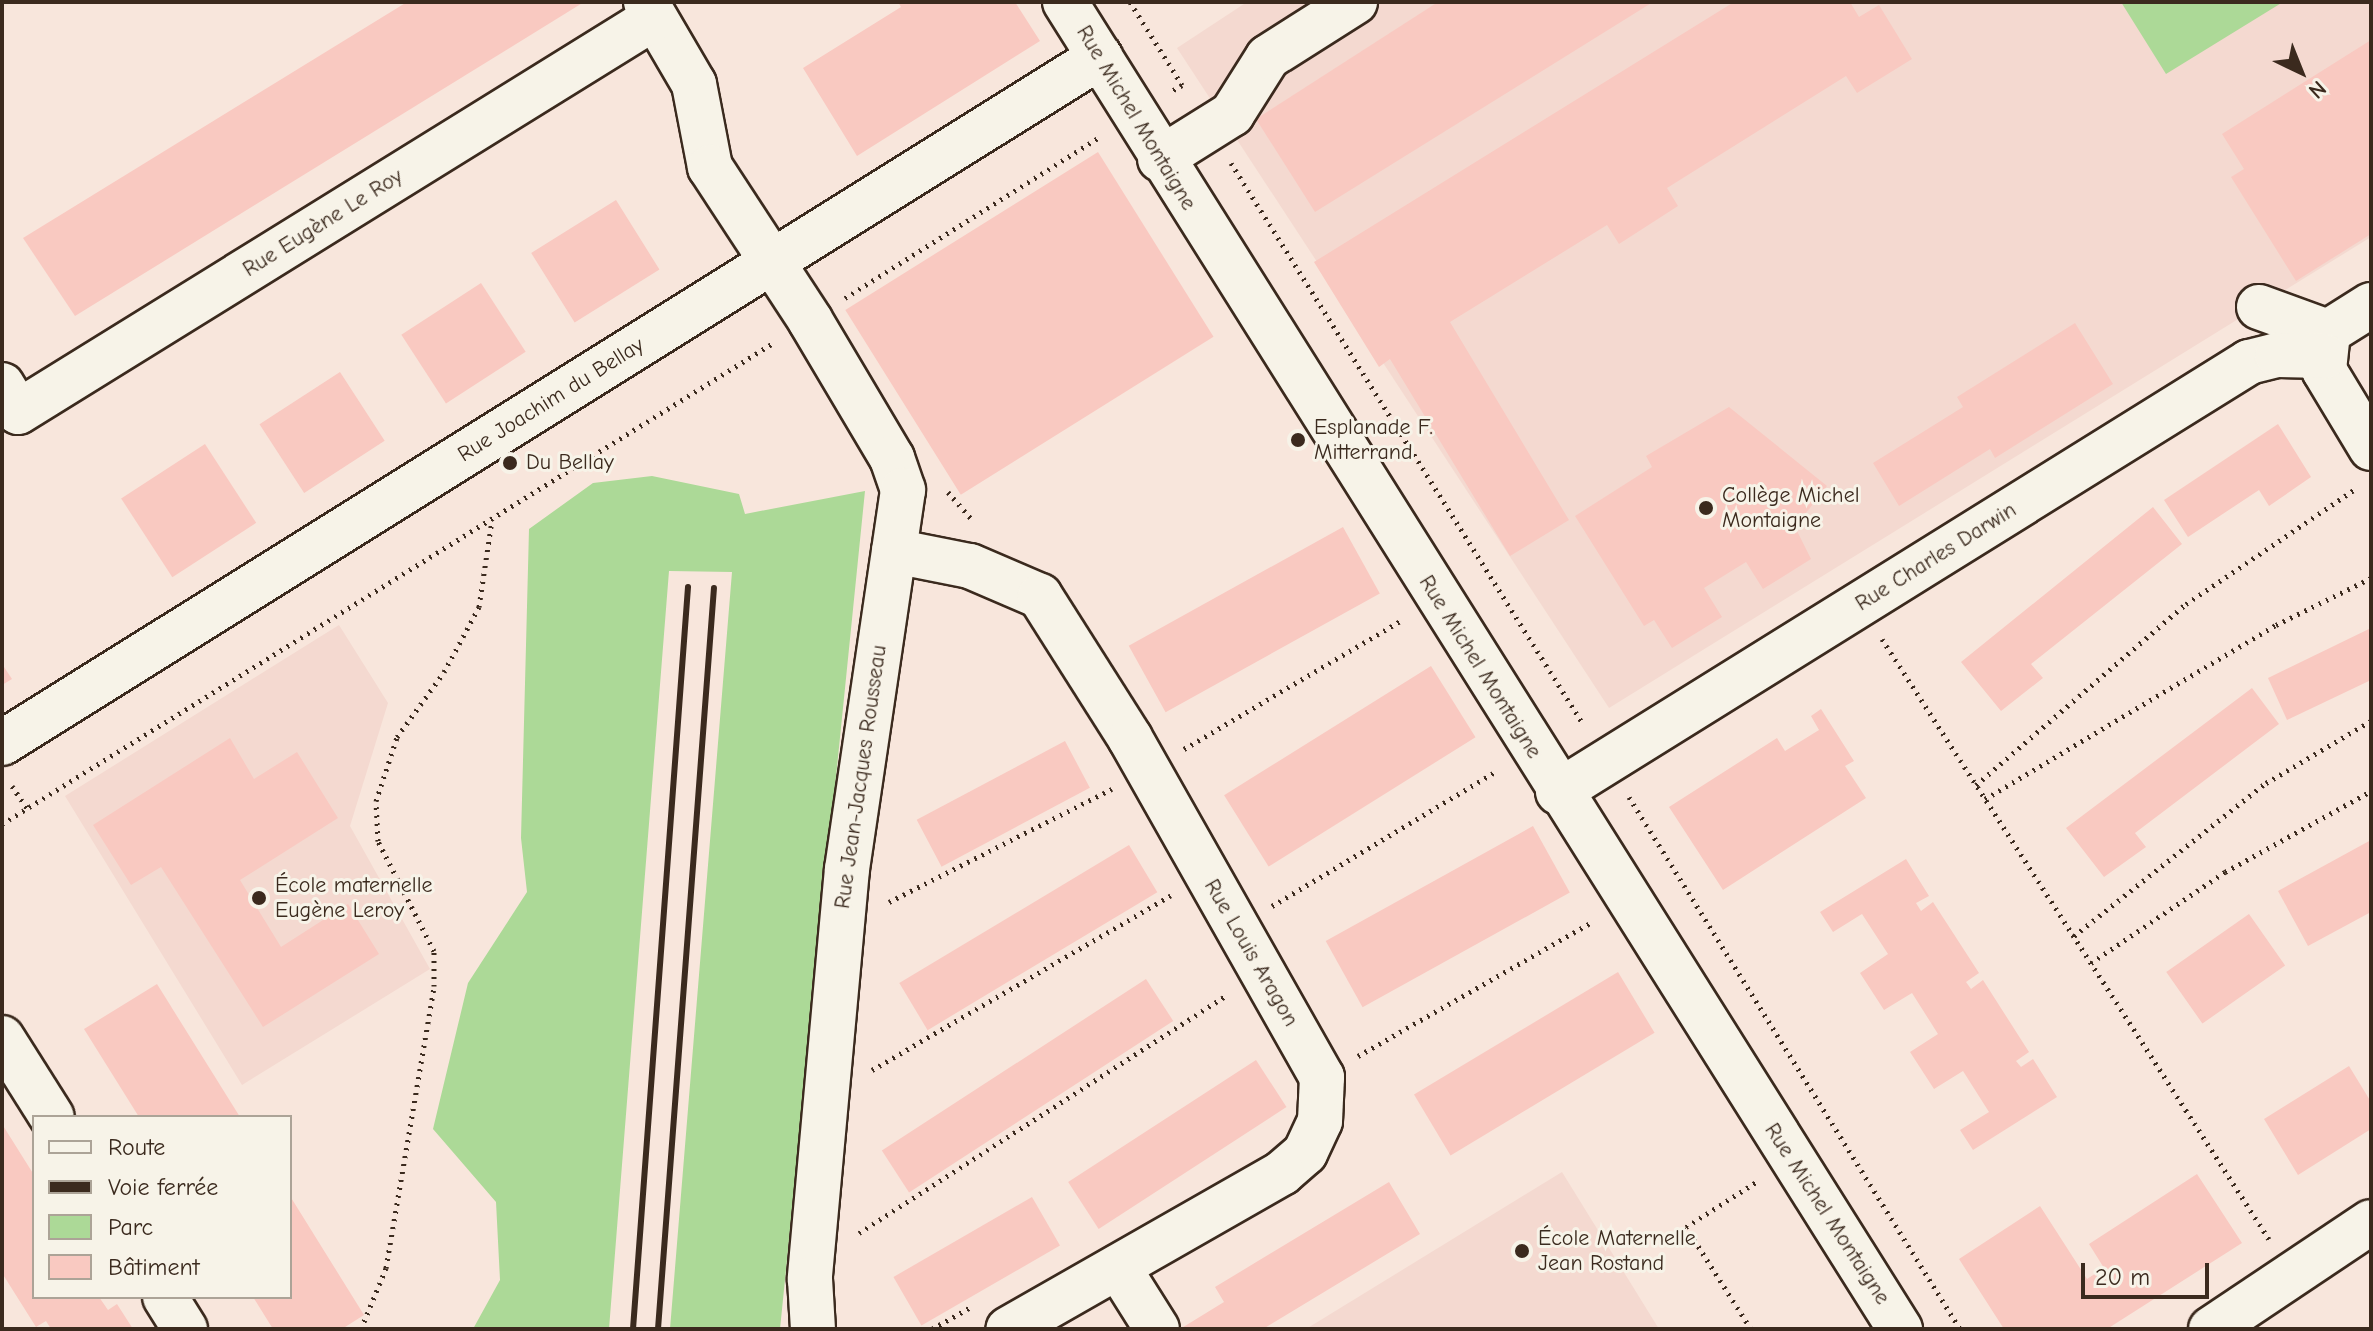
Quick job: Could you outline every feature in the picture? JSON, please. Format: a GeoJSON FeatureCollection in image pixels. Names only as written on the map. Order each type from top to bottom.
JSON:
{"type":"FeatureCollection","features":[{"type":"Feature","properties":{"kind":"street","name":"Rue Michel Montaigne"},"geometry":{"type":"LineString","coordinates":[[1065,2],[1160,159],[1558,792],[1900,1329]]}},
{"type":"Feature","properties":{"kind":"street"},"geometry":{"type":"LineString","coordinates":[[1160,159],[1232,114],[1268,57],[1355,2]]}},
{"type":"Feature","properties":{"kind":"street","name":"Rue Jean-Jacques Rousseau"},"geometry":{"type":"LineString","coordinates":[[650,10],[694,84],[710,167],[810,320],[900,477],[903,490],[842,926],[811,1264],[813,1329]]}},
{"type":"Feature","properties":{"kind":"street","name":"Rue Eugène Le Roy"},"geometry":{"type":"LineString","coordinates":[[2,385],[18,412],[650,10]]}},
{"type":"Feature","properties":{"kind":"street","name":"Rue Joachim du Bellay"},"geometry":{"type":"LineString","coordinates":[[4,761],[772,262],[1100,57]]}},
{"type":"Feature","properties":{"kind":"street"},"geometry":{"type":"LineString","coordinates":[[2371,305],[2327,344],[2324,370],[2371,448]]}},
{"type":"Feature","properties":{"kind":"street"},"geometry":{"type":"LineString","coordinates":[[2259,307],[2327,344]]}},
{"type":"Feature","properties":{"kind":"street","name":"Rue Charles Darwin"},"geometry":{"type":"LineString","coordinates":[[1558,792],[2249,362],[2327,344]]}},
{"type":"Feature","properties":{"kind":"street","name":"Rue Louis Aragon"},"geometry":{"type":"LineString","coordinates":[[894,551],[970,566],[1040,596],[1148,771],[1322,1077]]}},
{"type":"Feature","properties":{"kind":"street"},"geometry":{"type":"LineString","coordinates":[[2,1038],[51,1115]]}},
{"type":"Feature","properties":{"kind":"street"},"geometry":{"type":"LineString","coordinates":[[1008,1329],[1282,1173],[1305,1153],[1320,1121],[1322,1077]]}},
{"type":"Feature","properties":{"kind":"street"},"geometry":{"type":"LineString","coordinates":[[2211,1329],[2371,1222]]}},
{"type":"Feature","properties":{"kind":"street"},"geometry":{"type":"LineString","coordinates":[[1118,1267],[1157,1329]]}},
{"type":"Feature","properties":{"kind":"street"},"geometry":{"type":"LineString","coordinates":[[166,1299],[185,1329]]}},
{"type":"Feature","properties":{"kind":"path"},"geometry":{"type":"LineString","coordinates":[[1130,2],[1960,1329]]}},
{"type":"Feature","properties":{"kind":"path"},"geometry":{"type":"LineString","coordinates":[[2,824],[1182,85]]}},
{"type":"Feature","properties":{"kind":"path"},"geometry":{"type":"LineString","coordinates":[[1976,785],[2186,604],[2371,479]]}},
{"type":"Feature","properties":{"kind":"path"},"geometry":{"type":"LineString","coordinates":[[361,1329],[386,1268],[434,974],[434,951],[378,841],[376,801],[397,737],[463,641],[479,607],[492,519]]}},
{"type":"Feature","properties":{"kind":"path"},"geometry":{"type":"LineString","coordinates":[[1985,799],[2276,625],[2371,578]]}},
{"type":"Feature","properties":{"kind":"path"},"geometry":{"type":"LineString","coordinates":[[842,926],[1148,771],[1437,599]]}},
{"type":"Feature","properties":{"kind":"path"},"geometry":{"type":"LineString","coordinates":[[1859,604],[2292,1275]]}},
{"type":"Feature","properties":{"kind":"path"},"geometry":{"type":"LineString","coordinates":[[2074,936],[2266,783],[2371,721]]}},
{"type":"Feature","properties":{"kind":"path"},"geometry":{"type":"LineString","coordinates":[[1235,928],[1500,770],[1535,755]]}},
{"type":"Feature","properties":{"kind":"path"},"geometry":{"type":"LineString","coordinates":[[4,761],[27,808]]}},
{"type":"Feature","properties":{"kind":"path"},"geometry":{"type":"LineString","coordinates":[[2091,963],[2225,872],[2371,791]]}},
{"type":"Feature","properties":{"kind":"path"},"geometry":{"type":"LineString","coordinates":[[826,1096],[1206,875]]}},
{"type":"Feature","properties":{"kind":"path"},"geometry":{"type":"LineString","coordinates":[[1322,1077],[1628,901]]}},
{"type":"Feature","properties":{"kind":"path"},"geometry":{"type":"LineString","coordinates":[[811,1264],[1262,973]]}},
{"type":"Feature","properties":{"kind":"path"},"geometry":{"type":"LineString","coordinates":[[1751,1329],[1686,1227],[1836,1130]]}},
{"type":"Feature","properties":{"kind":"shaded area","name":"Collège Michel Montaigne"},"geometry":{"type":"Polygon","coordinates":[[[1247,2],[2371,2],[2371,237],[1609,708],[1177,48],[1247,2]]]}},
{"type":"Feature","properties":{"kind":"shaded area","name":"École maternelle Eugène Leroy"},"geometry":{"type":"Polygon","coordinates":[[[339,625],[388,703],[350,826],[430,969],[242,1085],[65,796],[339,625]]]}},
{"type":"Feature","properties":{"kind":"shaded area","name":"École Maternelle Jean Rostand"},"geometry":{"type":"Polygon","coordinates":[[[1562,1172],[1659,1329],[1306,1329],[1562,1172]]]}},
{"type":"Feature","properties":{"kind":"green space"},"geometry":{"type":"Polygon","coordinates":[[[2121,2],[2283,2],[2166,74],[2121,2]]]}},
{"type":"Feature","properties":{"kind":"green space"},"geometry":{"type":"Polygon","coordinates":[[[652,476],[739,494],[745,514],[865,491],[780,1329],[670,1329],[732,572],[669,571],[609,1329],[473,1329],[500,1280],[496,1202],[433,1129],[468,983],[527,892],[521,838],[529,529],[593,483],[652,476]]]}},
{"type":"Feature","properties":{"kind":"building"},"geometry":{"type":"Polygon","coordinates":[[[407,2],[584,2],[75,316],[23,238],[407,2]]]}},
{"type":"Feature","properties":{"kind":"building"},"geometry":{"type":"Polygon","coordinates":[[[898,2],[1015,2],[1040,41],[857,156],[803,68],[901,7],[898,2]]]}},
{"type":"Feature","properties":{"kind":"building"},"geometry":{"type":"Polygon","coordinates":[[[1438,2],[1653,2],[1315,212],[1256,119],[1438,2]]]}},
{"type":"Feature","properties":{"kind":"building"},"geometry":{"type":"Polygon","coordinates":[[[1734,2],[1850,2],[1859,17],[1879,5],[1912,59],[1857,93],[1846,76],[1667,188],[1678,206],[1619,244],[1607,225],[1450,322],[1569,520],[1510,556],[1390,359],[1379,367],[1314,262],[1734,2]]]}},
{"type":"Feature","properties":{"kind":"building"},"geometry":{"type":"Polygon","coordinates":[[[2371,40],[2371,234],[2296,281],[2231,177],[2244,169],[2222,134],[2371,40]]]}},
{"type":"Feature","properties":{"kind":"building"},"geometry":{"type":"Polygon","coordinates":[[[1098,152],[1214,337],[961,495],[845,310],[1098,152]]]}},
{"type":"Feature","properties":{"kind":"building"},"geometry":{"type":"Polygon","coordinates":[[[616,200],[659,270],[575,323],[531,253],[616,200]]]}},
{"type":"Feature","properties":{"kind":"building"},"geometry":{"type":"Polygon","coordinates":[[[481,283],[526,352],[446,404],[401,335],[481,283]]]}},
{"type":"Feature","properties":{"kind":"building"},"geometry":{"type":"Polygon","coordinates":[[[2075,323],[2113,384],[1995,458],[1990,449],[1899,506],[1873,463],[1963,407],[1957,397],[2075,323]]]}},
{"type":"Feature","properties":{"kind":"building"},"geometry":{"type":"Polygon","coordinates":[[[340,372],[385,441],[304,493],[259,424],[340,372]]]}},
{"type":"Feature","properties":{"kind":"building"},"geometry":{"type":"Polygon","coordinates":[[[1729,407],[1827,486],[1795,527],[1811,559],[1763,589],[1746,562],[1704,588],[1722,617],[1672,648],[1654,620],[1644,626],[1575,516],[1652,467],[1646,456],[1729,407]]]}},
{"type":"Feature","properties":{"kind":"building"},"geometry":{"type":"Polygon","coordinates":[[[2278,424],[2311,477],[2269,506],[2259,490],[2188,537],[2164,500],[2278,424]]]}},
{"type":"Feature","properties":{"kind":"building"},"geometry":{"type":"Polygon","coordinates":[[[205,444],[256,523],[172,577],[121,498],[205,444]]]}},
{"type":"Feature","properties":{"kind":"building"},"geometry":{"type":"Polygon","coordinates":[[[2153,507],[2182,544],[2031,664],[2043,678],[2001,711],[1961,662],[2153,507]]]}},
{"type":"Feature","properties":{"kind":"building"},"geometry":{"type":"Polygon","coordinates":[[[1343,527],[1380,593],[1166,712],[1129,646],[1343,527]]]}},
{"type":"Feature","properties":{"kind":"building"},"geometry":{"type":"Polygon","coordinates":[[[2371,628],[2371,680],[2287,720],[2268,678],[2371,628]]]}},
{"type":"Feature","properties":{"kind":"building"},"geometry":{"type":"Polygon","coordinates":[[[2,664],[12,679],[2,685],[2,664]]]}},
{"type":"Feature","properties":{"kind":"building"},"geometry":{"type":"Polygon","coordinates":[[[1431,666],[1476,737],[1269,867],[1224,795],[1431,666]]]}},
{"type":"Feature","properties":{"kind":"building"},"geometry":{"type":"Polygon","coordinates":[[[2252,688],[2279,724],[2135,833],[2146,847],[2104,877],[2066,828],[2252,688]]]}},
{"type":"Feature","properties":{"kind":"building"},"geometry":{"type":"Polygon","coordinates":[[[1821,709],[1854,761],[1845,766],[1866,798],[1723,890],[1669,807],[1777,738],[1785,751],[1819,730],[1811,716],[1821,709]]]}},
{"type":"Feature","properties":{"kind":"building"},"geometry":{"type":"Polygon","coordinates":[[[230,738],[254,779],[297,752],[338,818],[240,880],[281,947],[348,904],[379,954],[263,1027],[161,867],[131,885],[93,825],[230,738]]]}},
{"type":"Feature","properties":{"kind":"building"},"geometry":{"type":"Polygon","coordinates":[[[1065,741],[1090,788],[942,867],[917,820],[1065,741]]]}},
{"type":"Feature","properties":{"kind":"building"},"geometry":{"type":"Polygon","coordinates":[[[1533,826],[1570,892],[1363,1007],[1326,941],[1533,826]]]}},
{"type":"Feature","properties":{"kind":"building"},"geometry":{"type":"Polygon","coordinates":[[[2371,840],[2371,912],[2308,946],[2278,891],[2371,840]]]}},
{"type":"Feature","properties":{"kind":"building"},"geometry":{"type":"Polygon","coordinates":[[[1129,845],[1157,892],[928,1030],[899,983],[1129,845]]]}},
{"type":"Feature","properties":{"kind":"building"},"geometry":{"type":"Polygon","coordinates":[[[1906,859],[1929,896],[1916,903],[1921,911],[1933,902],[1979,973],[1966,982],[1971,989],[1983,980],[2029,1052],[2016,1061],[2021,1067],[2033,1059],[2057,1097],[1973,1150],[1960,1130],[1989,1112],[1963,1071],[1934,1089],[1910,1052],[1938,1034],[1912,993],[1884,1010],[1860,973],[1888,954],[1862,914],[1833,932],[1820,912],[1906,859]]]}},
{"type":"Feature","properties":{"kind":"building"},"geometry":{"type":"Polygon","coordinates":[[[2249,914],[2285,966],[2202,1024],[2166,972],[2249,914]]]}},
{"type":"Feature","properties":{"kind":"building"},"geometry":{"type":"Polygon","coordinates":[[[1618,972],[1655,1033],[1451,1155],[1414,1095],[1618,972]]]}},
{"type":"Feature","properties":{"kind":"building"},"geometry":{"type":"Polygon","coordinates":[[[1146,979],[1173,1021],[909,1192],[882,1151],[1146,979]]]}},
{"type":"Feature","properties":{"kind":"building"},"geometry":{"type":"Polygon","coordinates":[[[157,984],[239,1115],[138,1115],[84,1029],[157,984]]]}},
{"type":"Feature","properties":{"kind":"building"},"geometry":{"type":"Polygon","coordinates":[[[1256,1060],[1286,1107],[1099,1229],[1068,1182],[1256,1060]]]}},
{"type":"Feature","properties":{"kind":"building"},"geometry":{"type":"Polygon","coordinates":[[[2349,1066],[2371,1102],[2371,1129],[2298,1175],[2264,1119],[2349,1066]]]}},
{"type":"Feature","properties":{"kind":"building"},"geometry":{"type":"Polygon","coordinates":[[[2,1124],[32,1172],[32,1299],[100,1299],[108,1310],[117,1304],[133,1329],[51,1329],[46,1321],[36,1327],[2,1273],[2,1124]]]}},
{"type":"Feature","properties":{"kind":"building"},"geometry":{"type":"Polygon","coordinates":[[[2197,1174],[2242,1243],[2107,1329],[2004,1329],[1959,1259],[2040,1206],[2087,1279],[2104,1268],[2089,1244],[2197,1174]]]}},
{"type":"Feature","properties":{"kind":"building"},"geometry":{"type":"Polygon","coordinates":[[[1389,1182],[1420,1234],[1263,1329],[1180,1329],[1224,1302],[1215,1287],[1389,1182]]]}},
{"type":"Feature","properties":{"kind":"building"},"geometry":{"type":"Polygon","coordinates":[[[1032,1197],[1060,1245],[921,1325],[893,1277],[1032,1197]]]}},
{"type":"Feature","properties":{"kind":"building"},"geometry":{"type":"Polygon","coordinates":[[[292,1199],[364,1315],[342,1329],[273,1329],[254,1299],[292,1299],[292,1199]]]}},
{"type":"Feature","properties":{"kind":"railway"},"geometry":{"type":"LineString","coordinates":[[633,1329],[688,587]]}},
{"type":"Feature","properties":{"kind":"railway"},"geometry":{"type":"LineString","coordinates":[[658,1329],[714,588]]}},
{"type":"Feature","properties":{"kind":"place","name":"Esplanade F. Mitterrand"},"geometry":{"type":"Point","coordinates":[1298,440]}},
{"type":"Feature","properties":{"kind":"place","name":"Du Bellay"},"geometry":{"type":"Point","coordinates":[510,463]}},
{"type":"Feature","properties":{"kind":"place","name":"Collège Michel Montaigne"},"geometry":{"type":"Point","coordinates":[1706,508]}},
{"type":"Feature","properties":{"kind":"place","name":"École maternelle Eugène Leroy"},"geometry":{"type":"Point","coordinates":[259,898]}},
{"type":"Feature","properties":{"kind":"place","name":"École Maternelle Jean Rostand"},"geometry":{"type":"Point","coordinates":[1522,1251]}}]}
